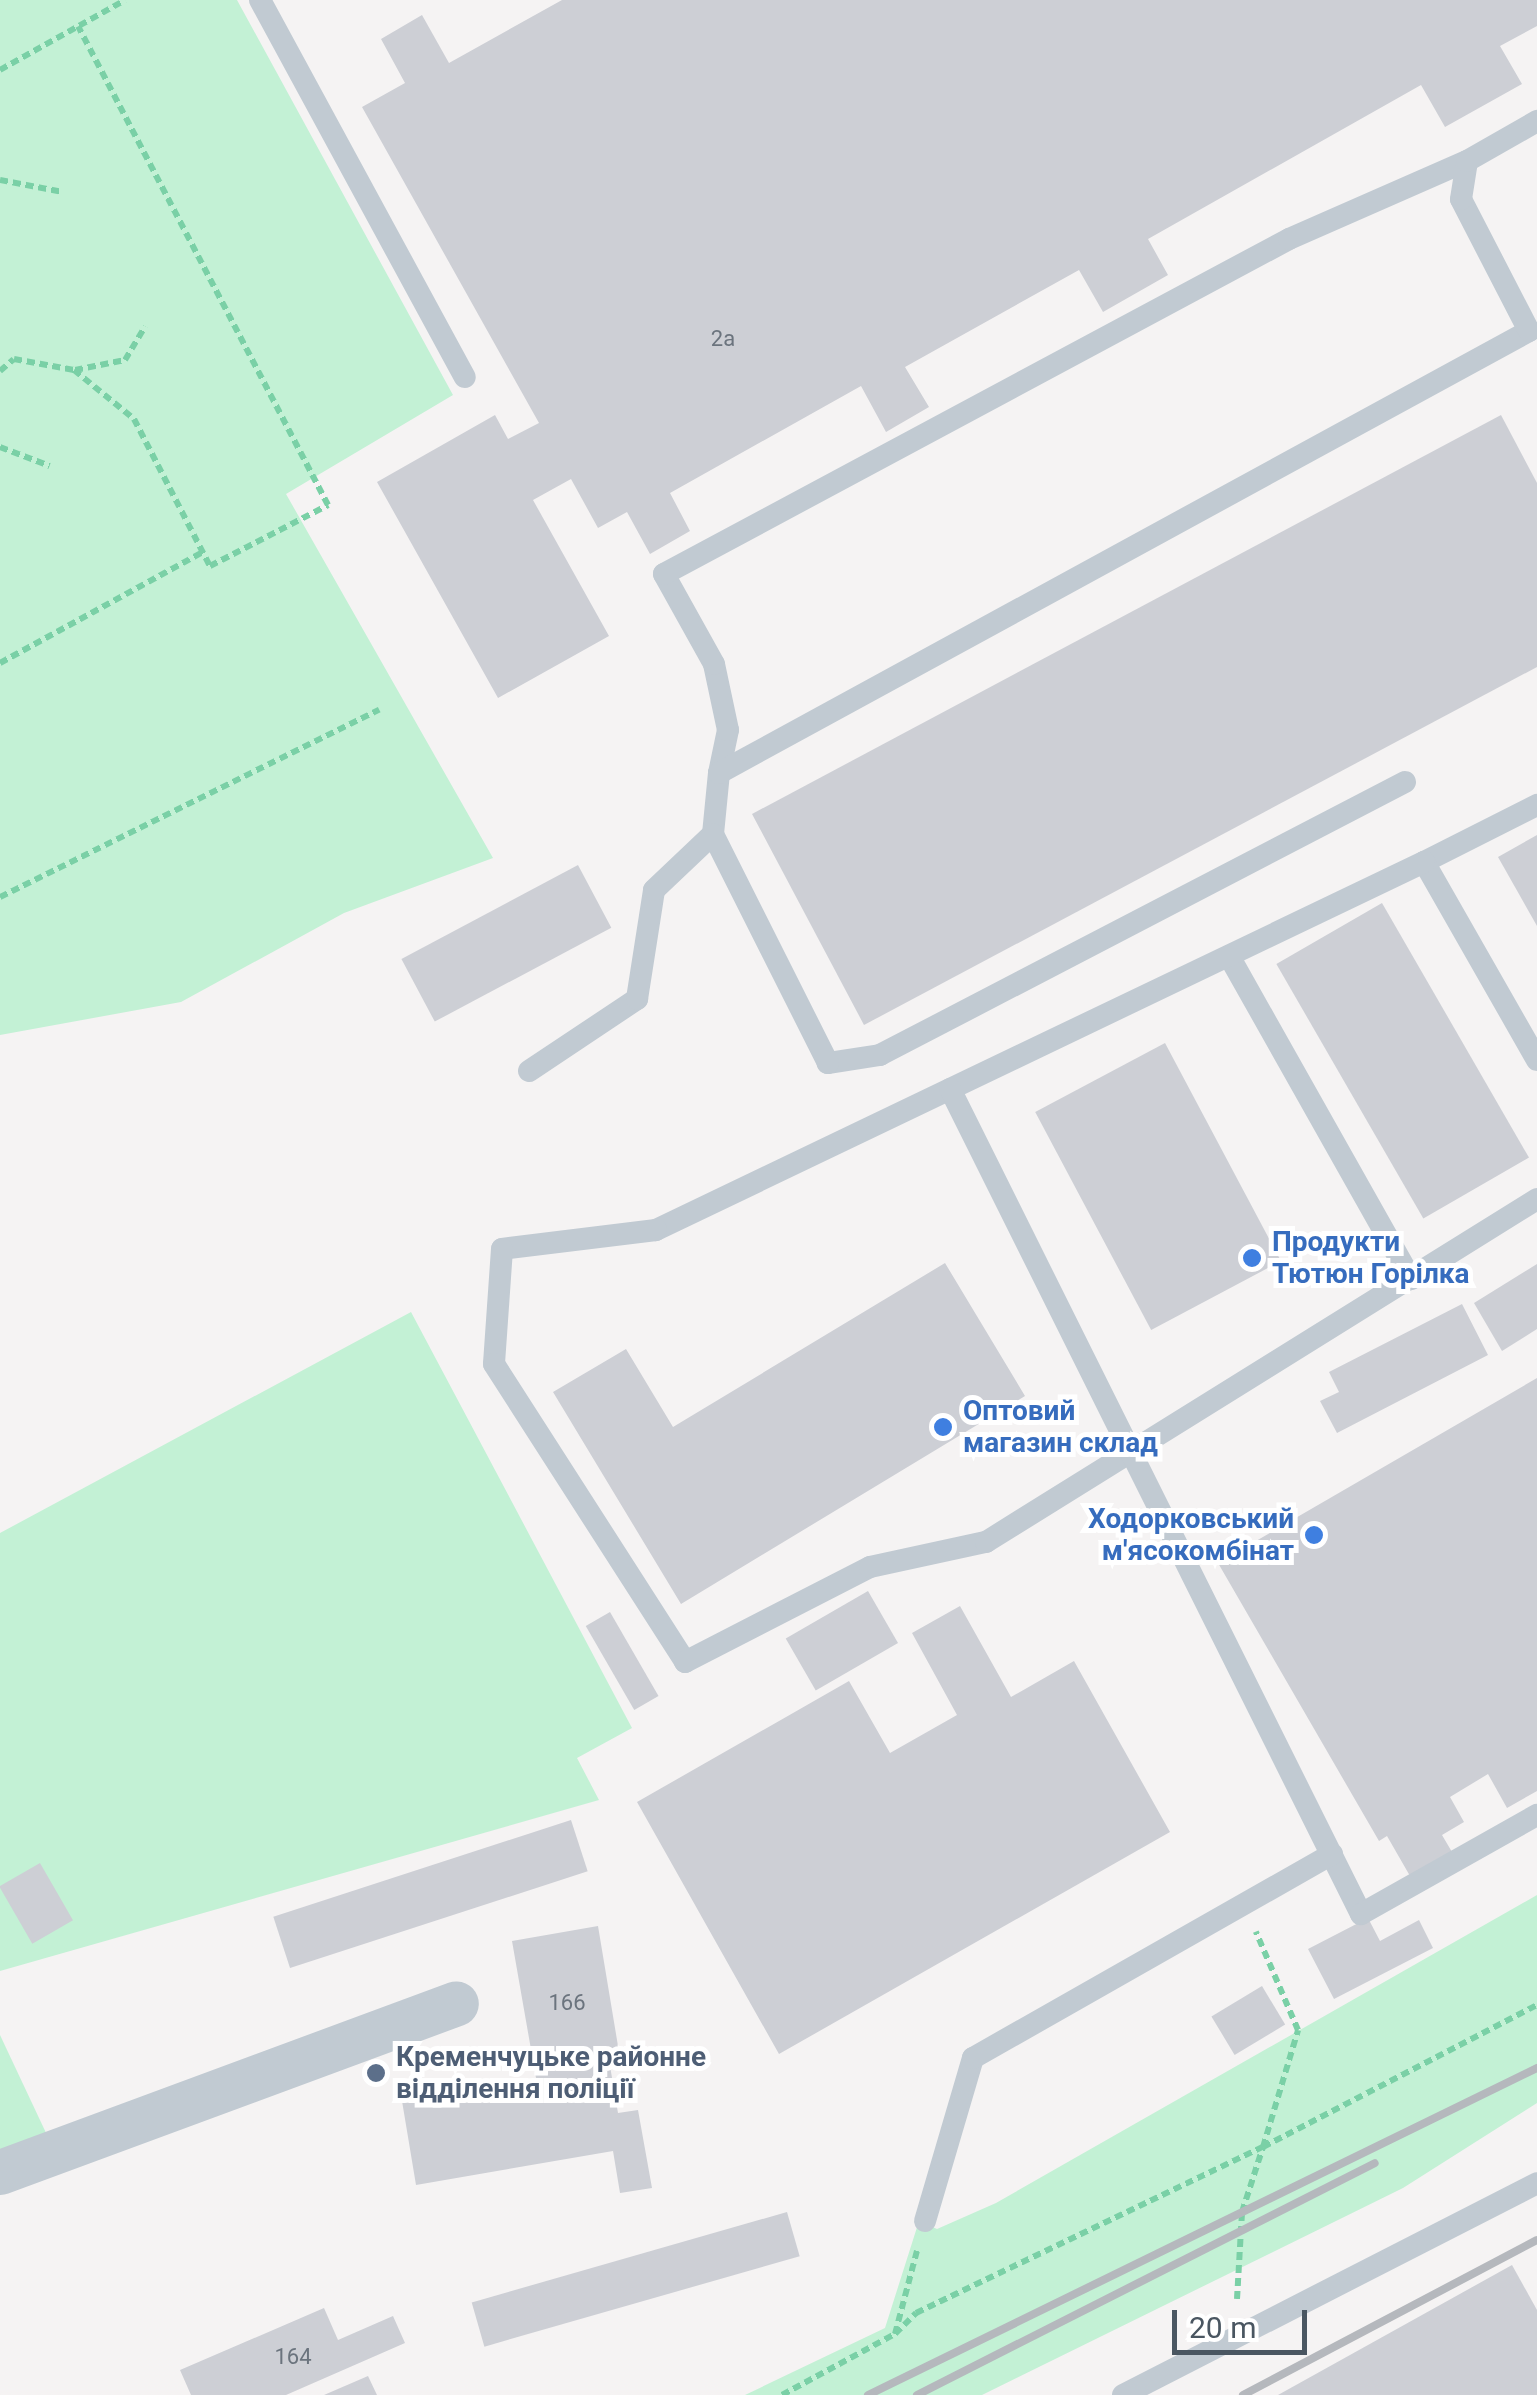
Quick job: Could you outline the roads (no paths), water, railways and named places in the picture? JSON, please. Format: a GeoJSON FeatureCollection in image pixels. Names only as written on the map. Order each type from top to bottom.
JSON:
{"type":"FeatureCollection","features":[{"type":"Feature","properties":{"kind":"street"},"geometry":{"type":"LineString","coordinates":[[0,2172],[456,2003]]}},
{"type":"Feature","properties":{"kind":"lane"},"geometry":{"type":"LineString","coordinates":[[260,0],[465,377]]}},
{"type":"Feature","properties":{"kind":"lane"},"geometry":{"type":"LineString","coordinates":[[1406,782],[880,1055],[828,1063],[713,834],[728,730],[714,664],[664,574],[1289,240],[1467,161],[1537,121]]}},
{"type":"Feature","properties":{"kind":"lane"},"geometry":{"type":"LineString","coordinates":[[719,773],[1529,331],[1460,199],[1467,161]]}},
{"type":"Feature","properties":{"kind":"lane"},"geometry":{"type":"LineString","coordinates":[[1537,805],[656,1230],[502,1249],[494,1364],[685,1662],[870,1566],[986,1542],[1136,1454],[1537,1199]]}},
{"type":"Feature","properties":{"kind":"lane"},"geometry":{"type":"LineString","coordinates":[[529,1071],[637,999],[654,890],[713,834]]}},
{"type":"Feature","properties":{"kind":"lane"},"geometry":{"type":"LineString","coordinates":[[1424,862],[1537,1060]]}},
{"type":"Feature","properties":{"kind":"lane"},"geometry":{"type":"LineString","coordinates":[[1229,956],[1411,1279]]}},
{"type":"Feature","properties":{"kind":"lane"},"geometry":{"type":"LineString","coordinates":[[950,1089],[1136,1454],[1360,1914],[1537,1815]]}},
{"type":"Feature","properties":{"kind":"lane"},"geometry":{"type":"LineString","coordinates":[[925,2222],[973,2058],[1332,1854]]}},
{"type":"Feature","properties":{"kind":"lane"},"geometry":{"type":"LineString","coordinates":[[1123,2395],[1537,2183]]}},
{"type":"Feature","properties":{"kind":"railway"},"geometry":{"type":"LineString","coordinates":[[868,2395],[1537,2068]]}},
{"type":"Feature","properties":{"kind":"railway"},"geometry":{"type":"LineString","coordinates":[[917,2395],[1375,2163]]}},
{"type":"Feature","properties":{"kind":"railway"},"geometry":{"type":"LineString","coordinates":[[1243,2395],[1537,2240]]}},
{"type":"Feature","properties":{"kind":"place","name":"Продукти Тютюн Горілка"},"geometry":{"type":"Point","coordinates":[1252,1258]}},
{"type":"Feature","properties":{"kind":"place","name":"Оптовий магазин склад"},"geometry":{"type":"Point","coordinates":[943,1427]}},
{"type":"Feature","properties":{"kind":"place","name":"Ходорковський м'ясокомбінат"},"geometry":{"type":"Point","coordinates":[1314,1535]}},
{"type":"Feature","properties":{"kind":"place","name":"Кременчуцьке районне відділення поліції"},"geometry":{"type":"Point","coordinates":[376,2073]}}]}
